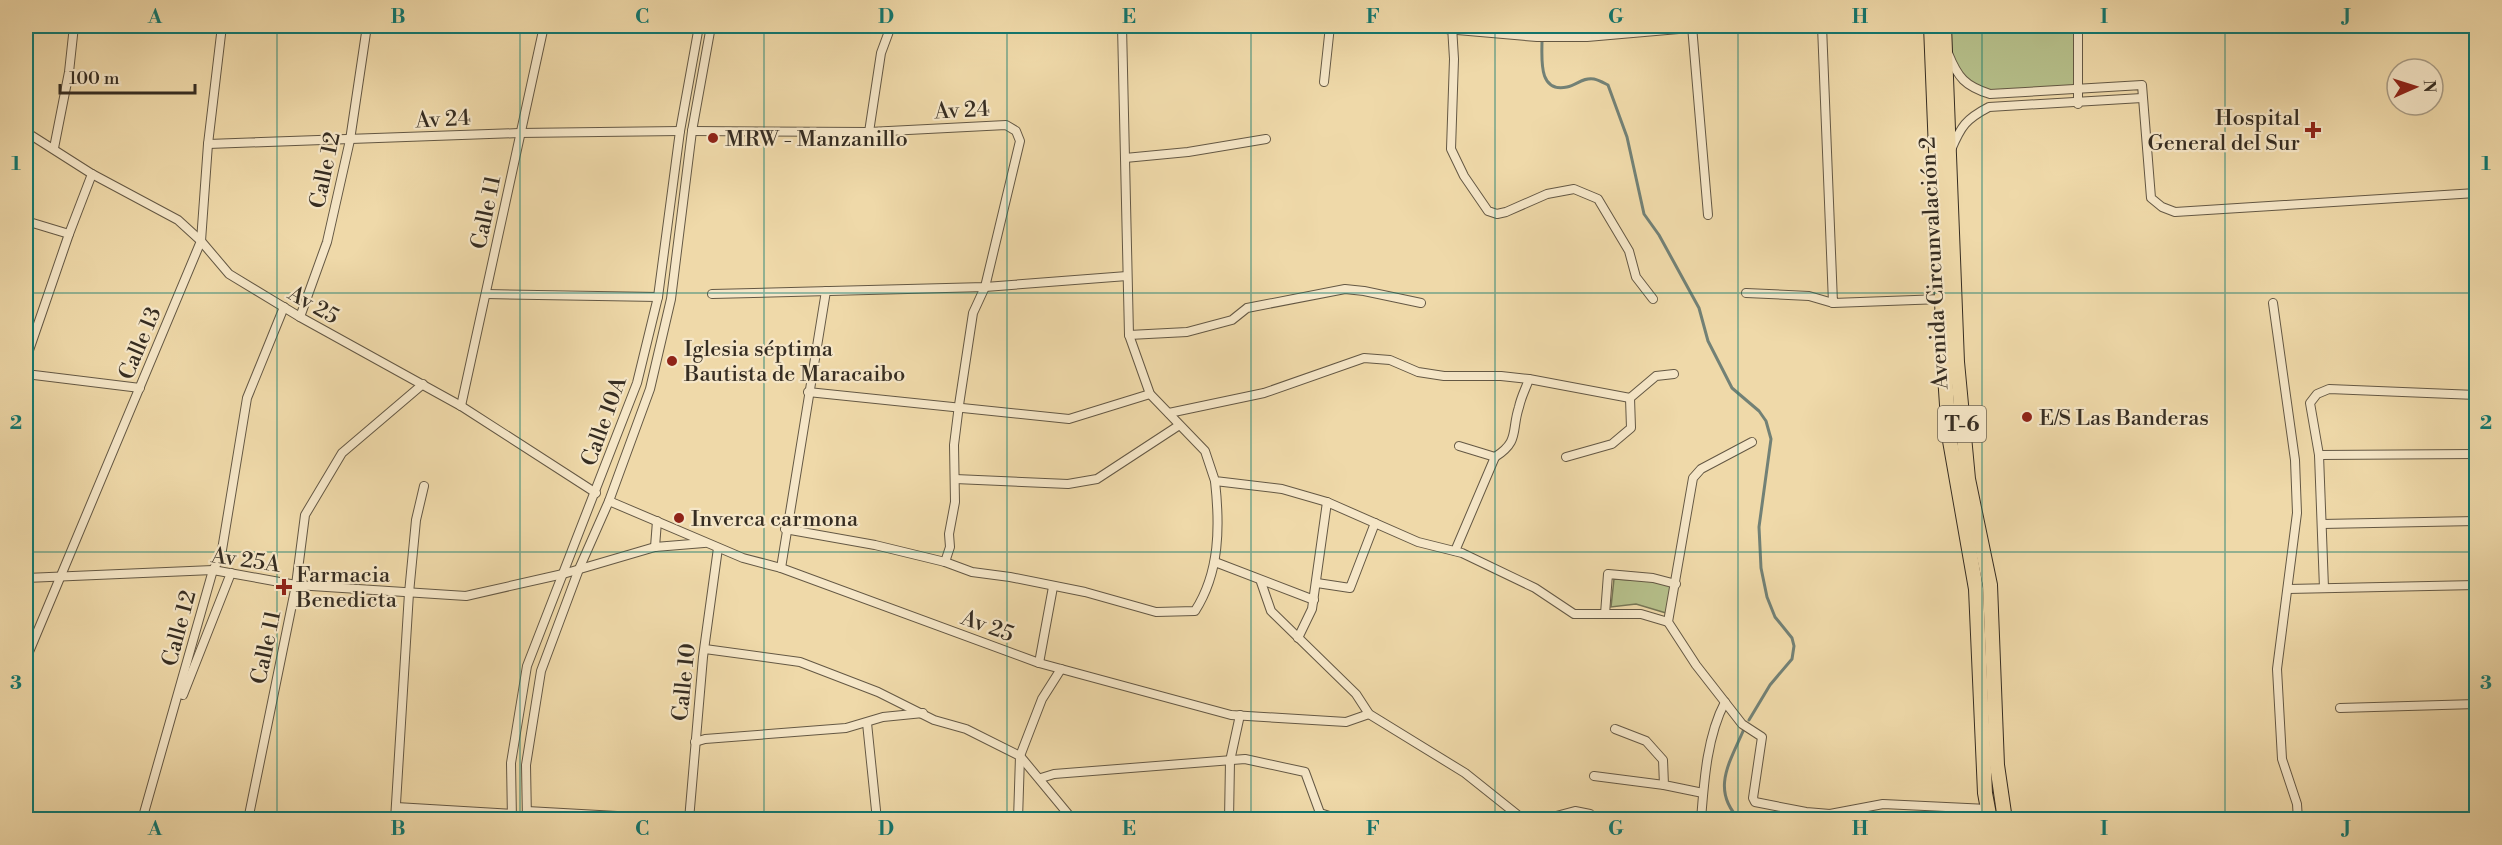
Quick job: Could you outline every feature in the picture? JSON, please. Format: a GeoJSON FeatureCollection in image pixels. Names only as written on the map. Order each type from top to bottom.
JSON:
{"type":"FeatureCollection","features":[{"type":"Feature","properties":{"kind":"main road","name":"Avenida Circunvalación 2"},"geometry":{"type":"LineString","coordinates":[[1931,26],[1949,435],[1976,589],[1989,814]]}},
{"type":"Feature","properties":{"kind":"main road","name":"Avenida Circunvalación 2"},"geometry":{"type":"LineString","coordinates":[[1944,26],[1957,363],[1968,479],[1990,585],[1996,765],[2005,819]]}},
{"type":"Feature","properties":{"kind":"street"},"geometry":{"type":"LineString","coordinates":[[54,148],[69,72],[74,26]]}},
{"type":"Feature","properties":{"kind":"street","name":"Calle 13"},"geometry":{"type":"LineString","coordinates":[[26,659],[201,241],[208,144],[222,26]]}},
{"type":"Feature","properties":{"kind":"street","name":"Calle 12"},"geometry":{"type":"LineString","coordinates":[[300,317],[327,242],[350,140],[367,26]]}},
{"type":"Feature","properties":{"kind":"street","name":"Calle 11"},"geometry":{"type":"LineString","coordinates":[[461,406],[544,26]]}},
{"type":"Feature","properties":{"kind":"street","name":"Calle 10A"},"geometry":{"type":"LineString","coordinates":[[512,817],[511,763],[527,666],[637,383],[658,297],[680,131],[699,26]]}},
{"type":"Feature","properties":{"kind":"street","name":"Calle 10A"},"geometry":{"type":"LineString","coordinates":[[527,815],[526,765],[542,671],[579,569],[609,501],[650,388],[671,299],[692,131],[711,26]]}},
{"type":"Feature","properties":{"kind":"street"},"geometry":{"type":"LineString","coordinates":[[869,132],[881,53],[891,26]]}},
{"type":"Feature","properties":{"kind":"street"},"geometry":{"type":"LineString","coordinates":[[785,529],[854,541],[945,562],[972,572],[1010,577],[1120,600],[1156,612],[1195,611],[1207,592],[1215,562],[1218,532],[1215,480],[1205,451],[1178,426],[1150,394],[1129,336],[1122,26]]}},
{"type":"Feature","properties":{"kind":"street"},"geometry":{"type":"LineString","coordinates":[[1324,82],[1330,26]]}},
{"type":"Feature","properties":{"kind":"street"},"geometry":{"type":"LineString","coordinates":[[1412,26],[1452,27],[1537,37],[1587,37],[1692,26],[1713,26]]}},
{"type":"Feature","properties":{"kind":"street"},"geometry":{"type":"LineString","coordinates":[[1692,26],[1708,215]]}},
{"type":"Feature","properties":{"kind":"street"},"geometry":{"type":"LineString","coordinates":[[1822,26],[1833,303]]}},
{"type":"Feature","properties":{"kind":"street"},"geometry":{"type":"LineString","coordinates":[[2078,26],[2078,104]]}},
{"type":"Feature","properties":{"kind":"street"},"geometry":{"type":"LineString","coordinates":[[1452,27],[1454,59],[1451,149],[1464,176],[1488,211],[1497,214],[1506,212],[1547,194],[1574,189],[1598,199],[1629,251],[1636,277],[1653,299]]}},
{"type":"Feature","properties":{"kind":"street"},"geometry":{"type":"LineString","coordinates":[[1944,45],[1960,77],[1971,88],[1990,94],[2142,86],[2151,198],[2162,207],[2175,212],[2476,193]]}},
{"type":"Feature","properties":{"kind":"street"},"geometry":{"type":"LineString","coordinates":[[1949,156],[1958,132],[1970,117],[1989,107],[2078,104],[2142,98]]}},
{"type":"Feature","properties":{"kind":"street","name":"Av 24"},"geometry":{"type":"LineString","coordinates":[[692,131],[869,132],[1006,125],[1016,131],[1020,141],[985,287]]}},
{"type":"Feature","properties":{"kind":"street","name":"Av 24"},"geometry":{"type":"LineString","coordinates":[[208,144],[519,133],[680,131]]}},
{"type":"Feature","properties":{"kind":"street","name":"Av 25"},"geometry":{"type":"LineString","coordinates":[[26,132],[92,174],[178,220],[201,241],[229,274],[300,317],[461,406],[596,493]]}},
{"type":"Feature","properties":{"kind":"street"},"geometry":{"type":"LineString","coordinates":[[1125,158],[1188,152],[1266,139]]}},
{"type":"Feature","properties":{"kind":"street"},"geometry":{"type":"LineString","coordinates":[[26,359],[92,174]]}},
{"type":"Feature","properties":{"kind":"street"},"geometry":{"type":"LineString","coordinates":[[26,221],[69,234]]}},
{"type":"Feature","properties":{"kind":"street"},"geometry":{"type":"LineString","coordinates":[[712,294],[985,287],[1127,276]]}},
{"type":"Feature","properties":{"kind":"street"},"geometry":{"type":"LineString","coordinates":[[945,562],[950,547],[949,534],[955,502],[954,445],[959,405],[973,314],[985,287]]}},
{"type":"Feature","properties":{"kind":"street"},"geometry":{"type":"LineString","coordinates":[[1129,336],[1187,332],[1232,320],[1247,308],[1344,289],[1421,303]]}},
{"type":"Feature","properties":{"kind":"street"},"geometry":{"type":"LineString","coordinates":[[781,568],[785,529],[826,291]]}},
{"type":"Feature","properties":{"kind":"street"},"geometry":{"type":"LineString","coordinates":[[1746,293],[1809,296],[1833,303],[1942,299]]}},
{"type":"Feature","properties":{"kind":"street"},"geometry":{"type":"LineString","coordinates":[[486,294],[658,297]]}},
{"type":"Feature","properties":{"kind":"street"},"geometry":{"type":"LineString","coordinates":[[2272,303],[2295,460],[2297,513],[2277,669],[2282,759],[2297,804],[2298,819]]}},
{"type":"Feature","properties":{"kind":"street","name":"Calle 12"},"geometry":{"type":"LineString","coordinates":[[142,819],[213,570],[221,556],[247,398],[284,307]]}},
{"type":"Feature","properties":{"kind":"street"},"geometry":{"type":"LineString","coordinates":[[1169,413],[1264,393],[1364,358],[1390,360],[1418,372],[1444,376],[1501,376],[1529,379],[1630,398]]}},
{"type":"Feature","properties":{"kind":"street"},"geometry":{"type":"LineString","coordinates":[[26,374],[140,388]]}},
{"type":"Feature","properties":{"kind":"street"},"geometry":{"type":"LineString","coordinates":[[1630,398],[1656,376],[1674,374]]}},
{"type":"Feature","properties":{"kind":"street"},"geometry":{"type":"LineString","coordinates":[[1455,551],[1495,457],[1511,444],[1516,431],[1518,409],[1529,379]]}},
{"type":"Feature","properties":{"kind":"street","name":"Calle 11"},"geometry":{"type":"LineString","coordinates":[[248,819],[296,585],[305,515],[342,453],[423,384]]}},
{"type":"Feature","properties":{"kind":"street"},"geometry":{"type":"LineString","coordinates":[[2324,588],[2319,455],[2310,403],[2317,394],[2329,389],[2476,395]]}},
{"type":"Feature","properties":{"kind":"street"},"geometry":{"type":"LineString","coordinates":[[808,392],[959,405],[1069,419],[1150,394]]}},
{"type":"Feature","properties":{"kind":"street"},"geometry":{"type":"LineString","coordinates":[[1566,457],[1612,444],[1631,428],[1630,398]]}},
{"type":"Feature","properties":{"kind":"street"},"geometry":{"type":"LineString","coordinates":[[955,480],[1068,484],[1097,479],[1178,426]]}},
{"type":"Feature","properties":{"kind":"street"},"geometry":{"type":"LineString","coordinates":[[1668,622],[1676,584],[1680,542],[1693,478],[1701,469],[1752,442]]}},
{"type":"Feature","properties":{"kind":"street"},"geometry":{"type":"LineString","coordinates":[[1459,446],[1495,457]]}},
{"type":"Feature","properties":{"kind":"street"},"geometry":{"type":"LineString","coordinates":[[2319,455],[2476,454]]}},
{"type":"Feature","properties":{"kind":"street"},"geometry":{"type":"LineString","coordinates":[[1215,480],[1282,489],[1327,502],[1418,542],[1455,551],[1535,588],[1574,614],[1641,614],[1668,622],[1742,724],[1762,737],[1753,798],[1760,804],[1830,814],[1883,804],[1989,814]]}},
{"type":"Feature","properties":{"kind":"street"},"geometry":{"type":"LineString","coordinates":[[395,819],[409,593],[416,520],[424,486]]}},
{"type":"Feature","properties":{"kind":"street","name":"Av 25"},"geometry":{"type":"LineString","coordinates":[[609,501],[718,548],[781,568],[1039,663],[1240,715],[1346,722],[1369,714]]}},
{"type":"Feature","properties":{"kind":"street"},"geometry":{"type":"LineString","coordinates":[[1298,638],[1314,600],[1327,502]]}},
{"type":"Feature","properties":{"kind":"street"},"geometry":{"type":"LineString","coordinates":[[655,547],[657,520]]}},
{"type":"Feature","properties":{"kind":"street"},"geometry":{"type":"LineString","coordinates":[[2322,524],[2476,521]]}},
{"type":"Feature","properties":{"kind":"street"},"geometry":{"type":"LineString","coordinates":[[1317,583],[1350,588],[1375,523]]}},
{"type":"Feature","properties":{"kind":"street","name":"Av 25A"},"geometry":{"type":"LineString","coordinates":[[26,578],[213,570],[296,585],[466,596],[563,574],[655,547],[707,542]]}},
{"type":"Feature","properties":{"kind":"street","name":"Calle 10"},"geometry":{"type":"LineString","coordinates":[[689,819],[695,742],[718,548]]}},
{"type":"Feature","properties":{"kind":"street"},"geometry":{"type":"LineString","coordinates":[[1215,562],[1261,582],[1314,600]]}},
{"type":"Feature","properties":{"kind":"street"},"geometry":{"type":"LineString","coordinates":[[167,737],[231,573]]}},
{"type":"Feature","properties":{"kind":"street"},"geometry":{"type":"LineString","coordinates":[[1605,614],[1608,574],[1653,578],[1676,584]]}},
{"type":"Feature","properties":{"kind":"street"},"geometry":{"type":"LineString","coordinates":[[1261,582],[1271,611],[1356,694],[1369,714],[1465,773],[1524,819]]}},
{"type":"Feature","properties":{"kind":"street"},"geometry":{"type":"LineString","coordinates":[[2288,589],[2476,585]]}},
{"type":"Feature","properties":{"kind":"street"},"geometry":{"type":"LineString","coordinates":[[1039,663],[1053,587]]}},
{"type":"Feature","properties":{"kind":"street"},"geometry":{"type":"LineString","coordinates":[[705,649],[769,660],[800,662],[851,680],[922,713],[966,729],[1020,756],[1041,778],[1073,819]]}},
{"type":"Feature","properties":{"kind":"street"},"geometry":{"type":"LineString","coordinates":[[1018,819],[1020,756],[1042,699],[1061,669]]}},
{"type":"Feature","properties":{"kind":"street"},"geometry":{"type":"LineString","coordinates":[[1701,819],[1703,793],[1717,717],[1725,702]]}},
{"type":"Feature","properties":{"kind":"street"},"geometry":{"type":"LineString","coordinates":[[2340,708],[2476,704]]}},
{"type":"Feature","properties":{"kind":"street"},"geometry":{"type":"LineString","coordinates":[[695,742],[717,738],[846,728],[883,717],[922,713]]}},
{"type":"Feature","properties":{"kind":"street"},"geometry":{"type":"LineString","coordinates":[[1229,819],[1230,761],[1240,715]]}},
{"type":"Feature","properties":{"kind":"street"},"geometry":{"type":"LineString","coordinates":[[867,723],[877,819]]}},
{"type":"Feature","properties":{"kind":"street"},"geometry":{"type":"LineString","coordinates":[[1615,729],[1646,741],[1663,760],[1664,785]]}},
{"type":"Feature","properties":{"kind":"street"},"geometry":{"type":"LineString","coordinates":[[1041,778],[1054,774],[1119,770],[1215,759],[1230,761],[1245,759],[1305,772],[1320,813],[1342,819]]}},
{"type":"Feature","properties":{"kind":"street"},"geometry":{"type":"LineString","coordinates":[[1594,776],[1664,785],[1703,793]]}},
{"type":"Feature","properties":{"kind":"street"},"geometry":{"type":"LineString","coordinates":[[396,807],[512,817]]}},
{"type":"Feature","properties":{"kind":"street"},"geometry":{"type":"LineString","coordinates":[[1541,819],[1575,811],[1590,814]]}},
{"type":"Feature","properties":{"kind":"street"},"geometry":{"type":"LineString","coordinates":[[527,815],[689,819]]}},
{"type":"Feature","properties":{"kind":"green space"},"geometry":{"type":"Polygon","coordinates":[[[1944,26],[2078,26],[2078,90],[1990,94],[1971,88],[1953,65],[1944,26]]]}},
{"type":"Feature","properties":{"kind":"green space"},"geometry":{"type":"Polygon","coordinates":[[[1614,579],[1651,581],[1671,586],[1666,613],[1636,604],[1611,607],[1614,579]]]}},
{"type":"Feature","properties":{"kind":"waterway"},"geometry":{"type":"LineString","coordinates":[[1542,41],[1542,65],[1546,80],[1551,85],[1567,87],[1590,79],[1608,85],[1627,137],[1644,214],[1659,235],[1699,308],[1708,341],[1732,388],[1759,411],[1766,421],[1771,439],[1759,527],[1761,568],[1767,597],[1775,617],[1792,638],[1794,646],[1792,659],[1770,685],[1749,720]]}},
{"type":"Feature","properties":{"kind":"waterway"},"geometry":{"type":"LineString","coordinates":[[1740,820],[1731,809],[1724,787],[1729,764],[1744,729]]}},
{"type":"Feature","properties":{"kind":"place","name":"Hospital General del Sur"},"geometry":{"type":"Point","coordinates":[2313,130]}},
{"type":"Feature","properties":{"kind":"place","name":"MRW - Manzanillo"},"geometry":{"type":"Point","coordinates":[713,138]}},
{"type":"Feature","properties":{"kind":"place","name":"Iglesia séptima Bautista de Maracaibo"},"geometry":{"type":"Point","coordinates":[672,361]}},
{"type":"Feature","properties":{"kind":"place","name":"E/S Las Banderas"},"geometry":{"type":"Point","coordinates":[2027,417]}},
{"type":"Feature","properties":{"kind":"place","name":"Inverca carmona"},"geometry":{"type":"Point","coordinates":[679,518]}},
{"type":"Feature","properties":{"kind":"place","name":"Farmacia Benedicta"},"geometry":{"type":"Point","coordinates":[284,587]}}]}
